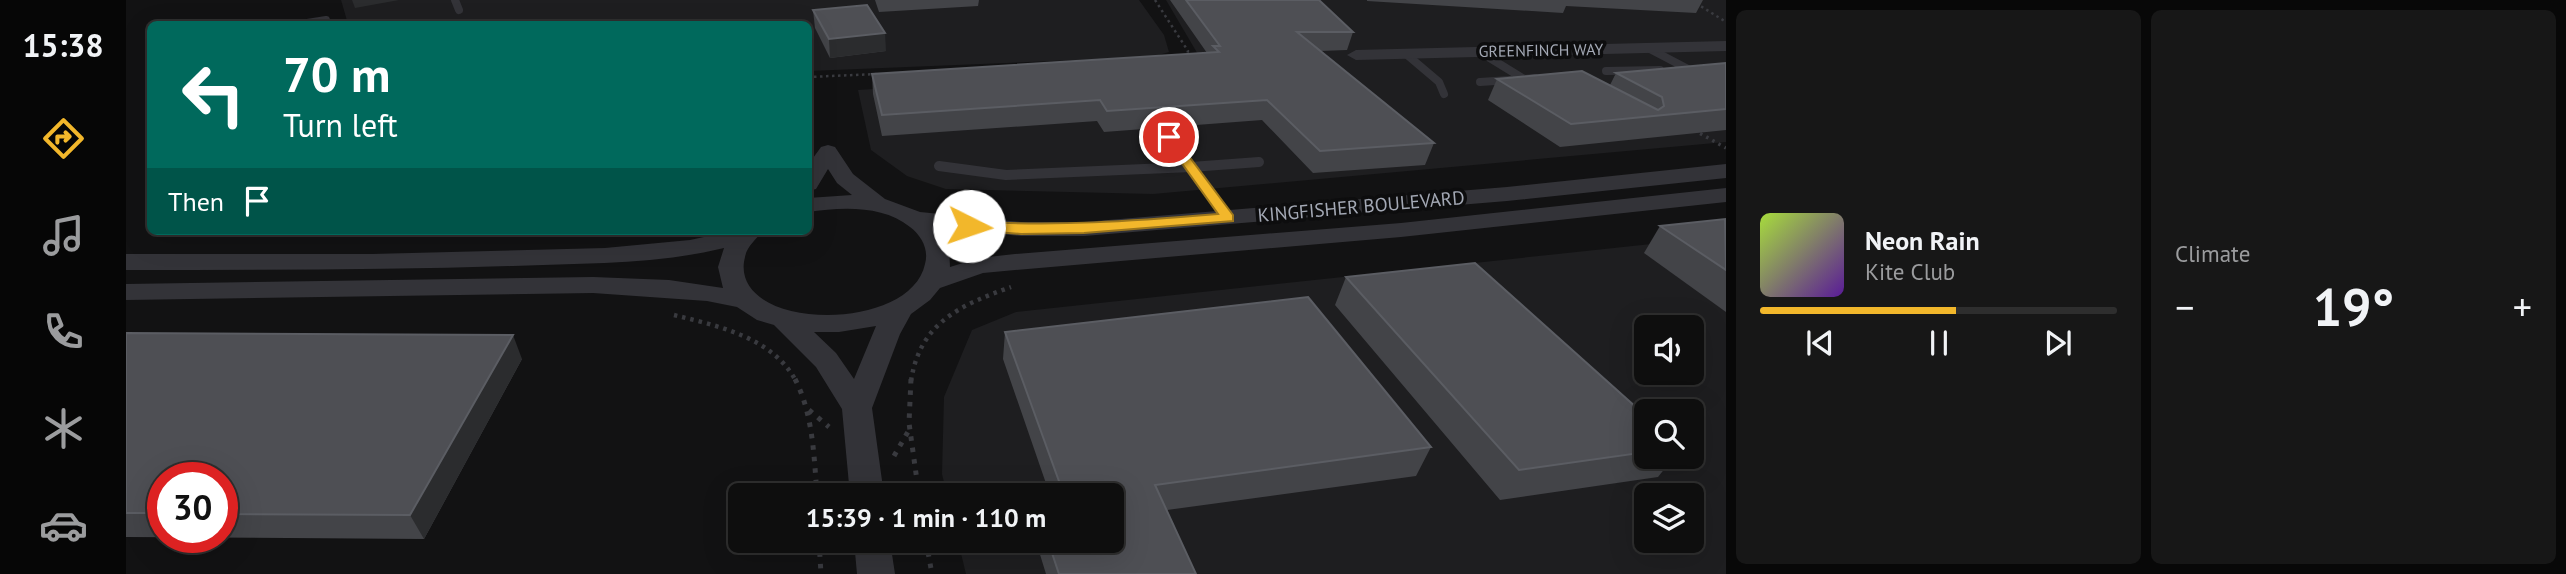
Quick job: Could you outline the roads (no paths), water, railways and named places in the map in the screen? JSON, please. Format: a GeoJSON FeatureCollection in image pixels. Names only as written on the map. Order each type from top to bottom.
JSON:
{"type":"FeatureCollection","features":[{"type":"Feature","properties":{"kind":"street","name":"GREENFINCH WAY"},"geometry":{"type":"LineString","coordinates":[[1356,55],[1726,46]]}},
{"type":"Feature","properties":{"kind":"street"},"geometry":{"type":"LineString","coordinates":[[812,178],[828,152],[845,178],[879,206]]}},
{"type":"Feature","properties":{"kind":"street","name":"KINGFISHER BOULEVARD"},"geometry":{"type":"LineString","coordinates":[[911,218],[969,226],[1047,230],[1228,218],[1507,194],[1726,171]]}},
{"type":"Feature","properties":{"kind":"street","name":"KINGFISHER BOULEVARD"},"geometry":{"type":"LineString","coordinates":[[931,282],[979,267],[1015,262],[1415,228],[1726,195]]}},
{"type":"Feature","properties":{"kind":"street"},"geometry":{"type":"LineString","coordinates":[[126,292],[292,292],[627,284],[694,289],[745,300],[785,320],[830,325],[854,323],[900,309],[931,282],[938,268],[939,253],[934,240],[911,218],[879,206],[842,202],[812,205]]}},
{"type":"Feature","properties":{"kind":"street"},"geometry":{"type":"LineString","coordinates":[[126,262],[426,260],[627,254],[701,246],[741,235]]}},
{"type":"Feature","properties":{"kind":"street"},"geometry":{"type":"LineString","coordinates":[[745,300],[731,275],[730,262],[735,249],[746,235]]}},
{"type":"Feature","properties":{"kind":"street"},"geometry":{"type":"LineString","coordinates":[[857,408],[886,334],[900,309]]}},
{"type":"Feature","properties":{"kind":"street"},"geometry":{"type":"LineString","coordinates":[[785,320],[827,360],[857,408],[866,483]]}},
{"type":"Feature","properties":{"kind":"street"},"geometry":{"type":"LineString","coordinates":[[873,553],[876,574]]}},
{"type":"Feature","properties":{"kind":"lane"},"geometry":{"type":"LineString","coordinates":[[455,0],[459,10]]}},
{"type":"Feature","properties":{"kind":"lane"},"geometry":{"type":"LineString","coordinates":[[320,21],[326,20]]}},
{"type":"Feature","properties":{"kind":"lane"},"geometry":{"type":"LineString","coordinates":[[1648,48],[1688,69]]}},
{"type":"Feature","properties":{"kind":"lane"},"geometry":{"type":"LineString","coordinates":[[1480,52],[1524,79]]}},
{"type":"Feature","properties":{"kind":"lane"},"geometry":{"type":"LineString","coordinates":[[1406,54],[1439,82],[1444,94]]}},
{"type":"Feature","properties":{"kind":"lane"},"geometry":{"type":"LineString","coordinates":[[1606,71],[1701,68]]}},
{"type":"Feature","properties":{"kind":"lane"},"geometry":{"type":"LineString","coordinates":[[1480,82],[1547,77]]}},
{"type":"Feature","properties":{"kind":"lane"},"geometry":{"type":"LineString","coordinates":[[1169,137],[1228,218]]}},
{"type":"Feature","properties":{"kind":"lane"},"geometry":{"type":"LineString","coordinates":[[939,166],[1006,175],[1094,173],[1259,162]]}}]}
